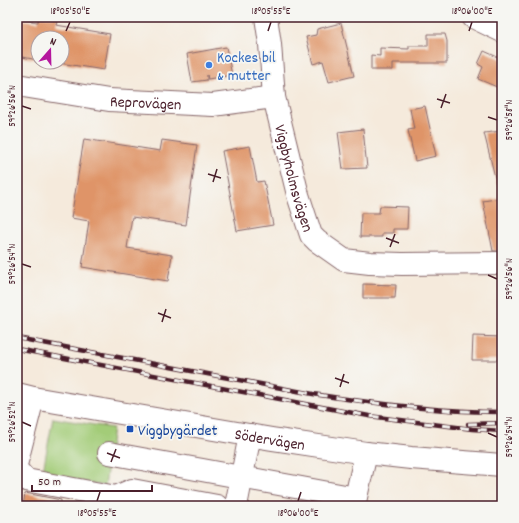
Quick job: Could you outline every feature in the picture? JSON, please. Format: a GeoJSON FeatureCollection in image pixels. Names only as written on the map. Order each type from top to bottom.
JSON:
{"type":"FeatureCollection","features":[{"type":"Feature","properties":{"kind":"street","name":"Viggbyholmsvägen"},"geometry":{"type":"LineString","coordinates":[[266,17],[270,44],[274,97],[298,195],[311,235],[344,260],[370,263],[402,264],[502,263]]}},
{"type":"Feature","properties":{"kind":"street"},"geometry":{"type":"LineString","coordinates":[[473,17],[502,31]]}},
{"type":"Feature","properties":{"kind":"street","name":"Reprovägen"},"geometry":{"type":"LineString","coordinates":[[17,84],[109,100],[213,105],[274,97]]}},
{"type":"Feature","properties":{"kind":"street"},"geometry":{"type":"LineString","coordinates":[[17,461],[25,396]]}},
{"type":"Feature","properties":{"kind":"street","name":"Södervägen"},"geometry":{"type":"LineString","coordinates":[[25,396],[250,436],[366,453],[502,465]]}},
{"type":"Feature","properties":{"kind":"street"},"geometry":{"type":"LineString","coordinates":[[236,506],[250,436]]}},
{"type":"Feature","properties":{"kind":"street"},"geometry":{"type":"LineString","coordinates":[[109,453],[242,478],[349,501],[366,453]]}},
{"type":"Feature","properties":{"kind":"street"},"geometry":{"type":"LineString","coordinates":[[17,470],[26,480],[116,497],[132,490],[164,501],[217,506]]}},
{"type":"Feature","properties":{"kind":"green space"},"geometry":{"type":"Polygon","coordinates":[[[53,418],[113,428],[105,486],[43,475],[53,418]]]}},
{"type":"Feature","properties":{"kind":"building"},"geometry":{"type":"Polygon","coordinates":[[[39,17],[58,17],[56,25],[110,34],[104,70],[70,65],[70,30],[30,30],[30,58],[17,56],[17,19],[38,22],[39,17]]]}},
{"type":"Feature","properties":{"kind":"building"},"geometry":{"type":"Polygon","coordinates":[[[341,23],[354,76],[329,82],[323,61],[313,64],[306,37],[316,35],[317,29],[341,23]]]}},
{"type":"Feature","properties":{"kind":"building"},"geometry":{"type":"Polygon","coordinates":[[[428,34],[445,34],[447,41],[447,63],[393,63],[393,70],[371,70],[371,55],[380,56],[380,48],[409,49],[409,46],[428,46],[428,34]]]}},
{"type":"Feature","properties":{"kind":"building","name":"Kockes bil & mutter"},"geometry":{"type":"Polygon","coordinates":[[[226,47],[232,75],[208,79],[207,75],[207,80],[192,82],[187,54],[226,47]]]}},
{"type":"Feature","properties":{"kind":"building"},"geometry":{"type":"Polygon","coordinates":[[[484,51],[502,59],[502,76],[497,87],[478,79],[483,67],[478,64],[484,51]]]}},
{"type":"Feature","properties":{"kind":"building"},"geometry":{"type":"Polygon","coordinates":[[[425,106],[436,156],[415,161],[408,130],[414,129],[410,109],[425,106]]]}},
{"type":"Feature","properties":{"kind":"building"},"geometry":{"type":"Polygon","coordinates":[[[363,129],[367,168],[343,169],[338,132],[363,129]]]}},
{"type":"Feature","properties":{"kind":"building"},"geometry":{"type":"Polygon","coordinates":[[[502,131],[502,184],[497,185],[484,133],[502,131]]]}},
{"type":"Feature","properties":{"kind":"building"},"geometry":{"type":"Polygon","coordinates":[[[84,139],[160,151],[162,140],[197,145],[186,225],[132,217],[127,248],[172,255],[168,281],[82,267],[89,221],[71,218],[84,139]]]}},
{"type":"Feature","properties":{"kind":"building"},"geometry":{"type":"Polygon","coordinates":[[[250,146],[257,182],[264,181],[273,225],[237,231],[222,151],[250,146]]]}},
{"type":"Feature","properties":{"kind":"building"},"geometry":{"type":"Polygon","coordinates":[[[502,198],[502,251],[493,251],[483,201],[502,198]]]}},
{"type":"Feature","properties":{"kind":"building"},"geometry":{"type":"Polygon","coordinates":[[[380,206],[408,207],[407,229],[393,229],[393,233],[382,233],[382,237],[360,237],[361,213],[379,213],[380,206]]]}},
{"type":"Feature","properties":{"kind":"building"},"geometry":{"type":"Polygon","coordinates":[[[363,284],[396,285],[395,298],[363,298],[363,284]]]}},
{"type":"Feature","properties":{"kind":"building"},"geometry":{"type":"Polygon","coordinates":[[[473,336],[502,337],[502,360],[472,360],[473,336]]]}},
{"type":"Feature","properties":{"kind":"building"},"geometry":{"type":"Polygon","coordinates":[[[25,493],[61,500],[61,506],[23,506],[25,493]]]}},
{"type":"Feature","properties":{"kind":"railway"},"geometry":{"type":"LineString","coordinates":[[17,338],[337,398],[431,409],[502,412]]}},
{"type":"Feature","properties":{"kind":"railway"},"geometry":{"type":"LineString","coordinates":[[17,349],[369,416],[472,429],[502,431]]}},
{"type":"Feature","properties":{"kind":"railway"},"geometry":{"type":"LineString","coordinates":[[468,424],[502,423]]}},
{"type":"Feature","properties":{"kind":"place","name":"Kockes bil & mutter"},"geometry":{"type":"Point","coordinates":[209,65]}},
{"type":"Feature","properties":{"kind":"place","name":"Viggbygärdet"},"geometry":{"type":"Point","coordinates":[130,429]}}]}
